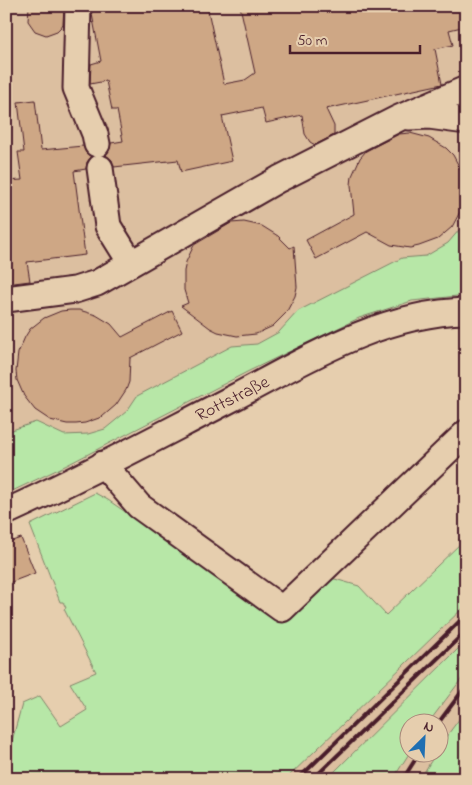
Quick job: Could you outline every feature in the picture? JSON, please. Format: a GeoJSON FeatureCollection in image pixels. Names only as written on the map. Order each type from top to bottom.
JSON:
{"type":"FeatureCollection","features":[{"type":"Feature","properties":{"kind":"street"},"geometry":{"type":"LineString","coordinates":[[78,6],[76,88],[95,134],[108,226],[131,263]]}},
{"type":"Feature","properties":{"kind":"street"},"geometry":{"type":"LineString","coordinates":[[6,299],[75,290],[97,283],[279,179],[399,118],[466,89]]}},
{"type":"Feature","properties":{"kind":"street"},"geometry":{"type":"LineString","coordinates":[[399,118],[429,116],[466,121]]}},
{"type":"Feature","properties":{"kind":"street","name":"Rottstraße"},"geometry":{"type":"LineString","coordinates":[[6,512],[364,332],[418,315],[466,310]]}},
{"type":"Feature","properties":{"kind":"street"},"geometry":{"type":"LineString","coordinates":[[103,464],[138,506],[282,609],[466,433]]}},
{"type":"Feature","properties":{"kind":"shaded area"},"geometry":{"type":"Polygon","coordinates":[[[6,6],[466,6],[466,270],[426,284],[6,488],[6,6]]]}},
{"type":"Feature","properties":{"kind":"shaded area"},"geometry":{"type":"Polygon","coordinates":[[[466,605],[466,641],[327,779],[286,779],[466,605]]]}},
{"type":"Feature","properties":{"kind":"shaded area"},"geometry":{"type":"Polygon","coordinates":[[[466,673],[466,710],[450,732],[450,712],[437,712],[466,673]]]}},
{"type":"Feature","properties":{"kind":"shaded area"},"geometry":{"type":"Polygon","coordinates":[[[404,762],[430,762],[420,779],[393,779],[404,762]]]}},
{"type":"Feature","properties":{"kind":"green space"},"geometry":{"type":"Polygon","coordinates":[[[466,222],[466,295],[412,301],[359,318],[249,371],[67,465],[6,494],[6,432],[36,422],[64,435],[88,434],[105,429],[127,411],[137,396],[232,346],[257,344],[279,332],[298,311],[402,258],[426,256],[448,243],[466,222]]]}},
{"type":"Feature","properties":{"kind":"green space"},"geometry":{"type":"Polygon","coordinates":[[[95,493],[249,597],[281,623],[328,577],[359,586],[386,615],[461,543],[459,539],[466,533],[466,605],[286,779],[6,779],[6,763],[22,704],[40,696],[61,726],[87,710],[70,683],[96,672],[64,609],[66,608],[63,602],[60,602],[30,525],[95,493]]]}},
{"type":"Feature","properties":{"kind":"green space"},"geometry":{"type":"Polygon","coordinates":[[[466,641],[466,673],[437,712],[400,712],[400,762],[404,762],[393,779],[327,779],[466,641]]]}},
{"type":"Feature","properties":{"kind":"green space"},"geometry":{"type":"Polygon","coordinates":[[[466,710],[466,779],[420,779],[430,762],[450,762],[450,732],[466,710]]]}},
{"type":"Feature","properties":{"kind":"building"},"geometry":{"type":"Polygon","coordinates":[[[29,6],[64,6],[63,24],[57,31],[46,35],[35,31],[28,21],[29,6]]]}},
{"type":"Feature","properties":{"kind":"building"},"geometry":{"type":"Polygon","coordinates":[[[92,6],[207,6],[224,84],[245,80],[255,73],[240,6],[466,6],[466,26],[449,30],[453,45],[435,49],[442,84],[326,109],[334,126],[334,135],[315,145],[310,142],[305,134],[302,115],[266,123],[262,108],[222,116],[232,161],[181,172],[178,160],[114,167],[112,160],[106,155],[111,143],[123,141],[117,110],[112,110],[106,81],[90,84],[91,64],[101,61],[92,6]]]}},
{"type":"Feature","properties":{"kind":"building"},"geometry":{"type":"Polygon","coordinates":[[[35,100],[41,150],[83,146],[86,153],[91,157],[87,162],[86,169],[74,171],[85,255],[27,262],[30,281],[6,284],[6,181],[22,180],[18,152],[24,152],[18,102],[35,100]]]}},
{"type":"Feature","properties":{"kind":"building"},"geometry":{"type":"Polygon","coordinates":[[[410,133],[429,138],[446,148],[453,155],[462,172],[465,191],[464,201],[452,227],[438,239],[410,248],[391,245],[367,232],[316,259],[306,240],[354,214],[351,185],[352,176],[360,158],[366,151],[399,134],[410,133]]]}},
{"type":"Feature","properties":{"kind":"building"},"geometry":{"type":"Polygon","coordinates":[[[244,222],[262,226],[278,236],[290,248],[294,246],[297,287],[295,296],[286,313],[273,326],[256,334],[237,336],[218,332],[210,328],[181,306],[188,303],[184,290],[184,271],[194,245],[231,223],[244,222]]]}},
{"type":"Feature","properties":{"kind":"building"},"geometry":{"type":"Polygon","coordinates":[[[79,310],[96,315],[111,324],[122,337],[172,311],[182,331],[130,358],[129,382],[116,405],[102,417],[76,424],[50,420],[35,410],[24,396],[17,380],[16,371],[18,353],[30,329],[44,318],[61,311],[79,310]]]}},
{"type":"Feature","properties":{"kind":"building"},"geometry":{"type":"Polygon","coordinates":[[[21,538],[35,573],[6,584],[6,543],[21,538]]]}},
{"type":"Feature","properties":{"kind":"railway"},"geometry":{"type":"LineString","coordinates":[[298,779],[466,615]]}},
{"type":"Feature","properties":{"kind":"railway"},"geometry":{"type":"LineString","coordinates":[[313,779],[466,631]]}},
{"type":"Feature","properties":{"kind":"railway"},"geometry":{"type":"LineString","coordinates":[[446,712],[466,686]]}},
{"type":"Feature","properties":{"kind":"railway"},"geometry":{"type":"LineString","coordinates":[[403,779],[414,762]]}}]}
